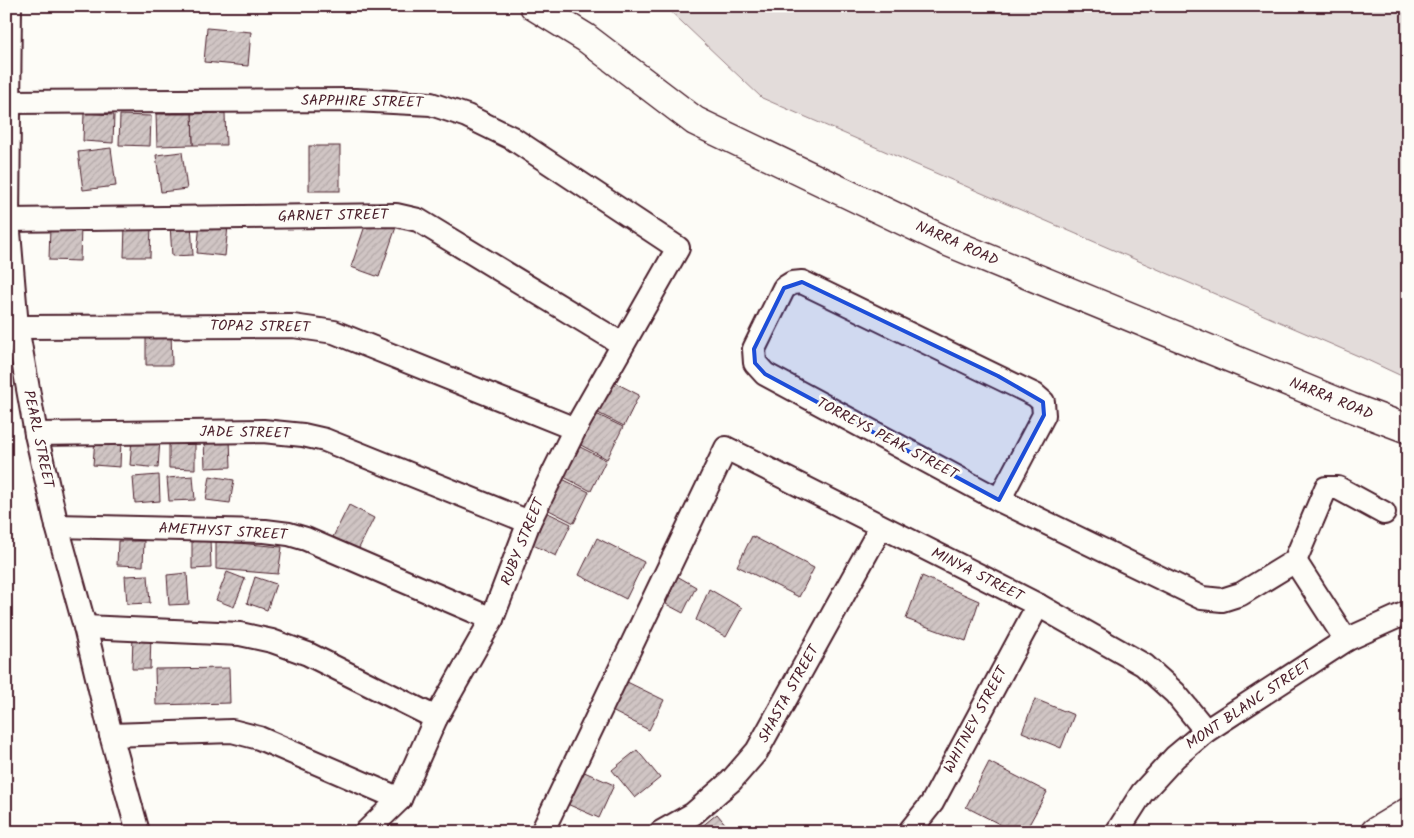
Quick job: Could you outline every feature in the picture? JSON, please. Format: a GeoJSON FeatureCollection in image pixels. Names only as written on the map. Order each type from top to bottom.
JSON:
{"type":"FeatureCollection","features":[{"type":"Feature","properties":{"kind":"street","name":"PEARL STREET"},"geometry":{"type":"LineString","coordinates":[[10,6],[7,102],[8,220],[17,327],[36,434],[57,526],[138,832]]}},
{"type":"Feature","properties":{"kind":"street","name":"NARRA ROAD"},"geometry":{"type":"LineString","coordinates":[[534,6],[586,38],[695,121],[948,242],[1408,429]]}},
{"type":"Feature","properties":{"kind":"street","name":"SAPPHIRE STREET"},"geometry":{"type":"LineString","coordinates":[[7,102],[355,100],[431,104],[467,116],[512,138],[678,248]]}},
{"type":"Feature","properties":{"kind":"street","name":"GARNET STREET"},"geometry":{"type":"LineString","coordinates":[[8,220],[396,215],[418,220],[622,344]]}},
{"type":"Feature","properties":{"kind":"street","name":"RUBY STREET"},"geometry":{"type":"LineString","coordinates":[[366,832],[400,799],[436,718],[492,619],[529,522],[575,429],[678,248]]}},
{"type":"Feature","properties":{"kind":"street","name":"TORREYS PEAK STREET"},"geometry":{"type":"LineString","coordinates":[[1000,500],[1044,415],[1042,402],[1035,395],[802,282],[792,283],[784,288],[754,350],[755,363],[766,374],[1000,500],[1202,598],[1222,600],[1241,594],[1295,562]]}},
{"type":"Feature","properties":{"kind":"street","name":"TOPAZ STREET"},"geometry":{"type":"LineString","coordinates":[[17,327],[293,326],[315,328],[334,332],[575,429]]}},
{"type":"Feature","properties":{"kind":"street","name":"JADE STREET"},"geometry":{"type":"LineString","coordinates":[[36,434],[263,431],[303,435],[325,440],[529,522]]}},
{"type":"Feature","properties":{"kind":"street","name":"MINYA STREET"},"geometry":{"type":"LineString","coordinates":[[542,832],[726,448],[1038,605],[1144,665],[1175,693],[1206,731]]}},
{"type":"Feature","properties":{"kind":"street"},"geometry":{"type":"LineString","coordinates":[[1346,640],[1295,562],[1326,488],[1338,488],[1384,513]]}},
{"type":"Feature","properties":{"kind":"street","name":"AMETHYST STREET"},"geometry":{"type":"LineString","coordinates":[[57,526],[265,531],[289,534],[306,539],[492,619]]}},
{"type":"Feature","properties":{"kind":"street","name":"SHASTA STREET"},"geometry":{"type":"LineString","coordinates":[[662,832],[693,814],[731,781],[758,751],[881,527]]}},
{"type":"Feature","properties":{"kind":"street","name":"WHITNEY STREET"},"geometry":{"type":"LineString","coordinates":[[909,832],[932,803],[1038,605]]}},
{"type":"Feature","properties":{"kind":"street","name":"MONT BLANC STREET"},"geometry":{"type":"LineString","coordinates":[[1116,832],[1142,793],[1175,757],[1206,731],[1346,640],[1408,612]]}},
{"type":"Feature","properties":{"kind":"street"},"geometry":{"type":"LineString","coordinates":[[85,627],[240,634],[272,641],[308,654],[436,718]]}},
{"type":"Feature","properties":{"kind":"street"},"geometry":{"type":"LineString","coordinates":[[111,735],[232,731],[260,738],[400,799]]}},
{"type":"Feature","properties":{"kind":"street"},"geometry":{"type":"LineString","coordinates":[[1375,832],[1408,812]]}},
{"type":"Feature","properties":{"kind":"highlighted area"},"geometry":{"type":"Polygon","coordinates":[[[802,282],[998,376],[1043,402],[1044,415],[999,500],[765,374],[755,363],[754,349],[784,288],[802,282]]]}},
{"type":"Feature","properties":{"kind":"shaded area"},"geometry":{"type":"Polygon","coordinates":[[[665,6],[1408,6],[1408,379],[762,98],[665,6]]]}},
{"type":"Feature","properties":{"kind":"building"},"geometry":{"type":"Polygon","coordinates":[[[207,28],[251,32],[248,66],[204,62],[207,28]]]}},
{"type":"Feature","properties":{"kind":"building"},"geometry":{"type":"Polygon","coordinates":[[[84,113],[114,115],[113,143],[83,141],[84,113]]]}},
{"type":"Feature","properties":{"kind":"building"},"geometry":{"type":"Polygon","coordinates":[[[225,113],[226,145],[193,145],[192,114],[225,113]]]}},
{"type":"Feature","properties":{"kind":"building"},"geometry":{"type":"Polygon","coordinates":[[[156,114],[192,114],[193,145],[157,146],[156,114]]]}},
{"type":"Feature","properties":{"kind":"building"},"geometry":{"type":"Polygon","coordinates":[[[120,115],[151,116],[150,146],[119,145],[120,115]]]}},
{"type":"Feature","properties":{"kind":"building"},"geometry":{"type":"Polygon","coordinates":[[[309,146],[340,146],[340,191],[309,191],[309,146]]]}},
{"type":"Feature","properties":{"kind":"building"},"geometry":{"type":"Polygon","coordinates":[[[111,148],[116,186],[83,190],[78,152],[111,148]]]}},
{"type":"Feature","properties":{"kind":"building"},"geometry":{"type":"Polygon","coordinates":[[[182,152],[187,189],[161,192],[156,155],[182,152]]]}},
{"type":"Feature","properties":{"kind":"building"},"geometry":{"type":"Polygon","coordinates":[[[368,217],[396,227],[379,277],[351,267],[368,217]]]}},
{"type":"Feature","properties":{"kind":"building"},"geometry":{"type":"Polygon","coordinates":[[[200,223],[228,226],[225,256],[197,253],[200,223]]]}},
{"type":"Feature","properties":{"kind":"building"},"geometry":{"type":"Polygon","coordinates":[[[191,224],[193,255],[172,256],[170,225],[191,224]]]}},
{"type":"Feature","properties":{"kind":"building"},"geometry":{"type":"Polygon","coordinates":[[[50,225],[81,226],[80,261],[49,260],[50,225]]]}},
{"type":"Feature","properties":{"kind":"building"},"geometry":{"type":"Polygon","coordinates":[[[125,225],[151,226],[150,257],[124,257],[125,225]]]}},
{"type":"Feature","properties":{"kind":"building"},"geometry":{"type":"Polygon","coordinates":[[[146,332],[171,332],[172,365],[146,365],[146,332]]]}},
{"type":"Feature","properties":{"kind":"building"},"geometry":{"type":"Polygon","coordinates":[[[608,379],[639,395],[624,426],[592,410],[608,379]]]}},
{"type":"Feature","properties":{"kind":"building"},"geometry":{"type":"Polygon","coordinates":[[[592,412],[623,427],[607,459],[577,443],[592,412]]]}},
{"type":"Feature","properties":{"kind":"building"},"geometry":{"type":"Polygon","coordinates":[[[95,438],[121,439],[120,467],[93,465],[95,438]]]}},
{"type":"Feature","properties":{"kind":"building"},"geometry":{"type":"Polygon","coordinates":[[[132,438],[160,440],[158,468],[130,465],[132,438]]]}},
{"type":"Feature","properties":{"kind":"building"},"geometry":{"type":"Polygon","coordinates":[[[230,438],[231,467],[205,468],[204,439],[230,438]]]}},
{"type":"Feature","properties":{"kind":"building"},"geometry":{"type":"Polygon","coordinates":[[[169,439],[195,439],[195,469],[169,468],[169,439]]]}},
{"type":"Feature","properties":{"kind":"building"},"geometry":{"type":"Polygon","coordinates":[[[576,445],[606,460],[591,491],[560,475],[576,445]]]}},
{"type":"Feature","properties":{"kind":"building"},"geometry":{"type":"Polygon","coordinates":[[[159,475],[160,501],[135,503],[133,477],[159,475]]]}},
{"type":"Feature","properties":{"kind":"building"},"geometry":{"type":"Polygon","coordinates":[[[193,476],[195,500],[169,501],[167,478],[193,476]]]}},
{"type":"Feature","properties":{"kind":"building"},"geometry":{"type":"Polygon","coordinates":[[[210,476],[234,480],[230,503],[206,500],[210,476]]]}},
{"type":"Feature","properties":{"kind":"building"},"geometry":{"type":"Polygon","coordinates":[[[558,477],[589,492],[574,523],[543,507],[558,477]]]}},
{"type":"Feature","properties":{"kind":"building"},"geometry":{"type":"Polygon","coordinates":[[[349,505],[374,518],[358,550],[333,537],[349,505]]]}},
{"type":"Feature","properties":{"kind":"building"},"geometry":{"type":"Polygon","coordinates":[[[542,510],[571,524],[556,556],[527,542],[542,510]]]}},
{"type":"Feature","properties":{"kind":"building"},"geometry":{"type":"Polygon","coordinates":[[[752,536],[814,568],[799,597],[737,566],[752,536]]]}},
{"type":"Feature","properties":{"kind":"building"},"geometry":{"type":"Polygon","coordinates":[[[597,538],[644,562],[626,599],[579,575],[597,538]]]}},
{"type":"Feature","properties":{"kind":"building"},"geometry":{"type":"Polygon","coordinates":[[[192,539],[210,539],[211,568],[192,569],[192,539]]]}},
{"type":"Feature","properties":{"kind":"building"},"geometry":{"type":"Polygon","coordinates":[[[118,541],[144,541],[143,566],[117,565],[118,541]]]}},
{"type":"Feature","properties":{"kind":"building"},"geometry":{"type":"Polygon","coordinates":[[[216,541],[282,547],[278,574],[216,569],[216,541]]]}},
{"type":"Feature","properties":{"kind":"building"},"geometry":{"type":"Polygon","coordinates":[[[227,572],[245,579],[234,607],[216,600],[227,572]]]}},
{"type":"Feature","properties":{"kind":"building"},"geometry":{"type":"Polygon","coordinates":[[[187,573],[189,604],[169,605],[167,575],[187,573]]]}},
{"type":"Feature","properties":{"kind":"building"},"geometry":{"type":"Polygon","coordinates":[[[148,575],[150,603],[127,604],[125,576],[148,575]]]}},
{"type":"Feature","properties":{"kind":"building"},"geometry":{"type":"Polygon","coordinates":[[[677,576],[696,587],[683,613],[666,604],[677,576]]]}},
{"type":"Feature","properties":{"kind":"building"},"geometry":{"type":"Polygon","coordinates":[[[922,576],[979,601],[966,641],[906,619],[922,576]]]}},
{"type":"Feature","properties":{"kind":"building"},"geometry":{"type":"Polygon","coordinates":[[[255,577],[276,584],[267,610],[247,603],[255,577]]]}},
{"type":"Feature","properties":{"kind":"building"},"geometry":{"type":"Polygon","coordinates":[[[709,589],[742,608],[726,637],[696,620],[709,589]]]}},
{"type":"Feature","properties":{"kind":"building"},"geometry":{"type":"Polygon","coordinates":[[[133,634],[151,634],[150,669],[132,669],[133,634]]]}},
{"type":"Feature","properties":{"kind":"building"},"geometry":{"type":"Polygon","coordinates":[[[229,668],[230,703],[156,705],[155,669],[229,668]]]}},
{"type":"Feature","properties":{"kind":"building"},"geometry":{"type":"Polygon","coordinates":[[[621,679],[664,700],[649,730],[606,708],[621,679]]]}},
{"type":"Feature","properties":{"kind":"building"},"geometry":{"type":"Polygon","coordinates":[[[1035,699],[1074,715],[1061,748],[1022,732],[1035,699]]]}},
{"type":"Feature","properties":{"kind":"building"},"geometry":{"type":"Polygon","coordinates":[[[637,750],[660,778],[635,798],[612,770],[637,750]]]}},
{"type":"Feature","properties":{"kind":"building"},"geometry":{"type":"Polygon","coordinates":[[[989,762],[1047,792],[1025,832],[1015,832],[966,807],[989,762]]]}},
{"type":"Feature","properties":{"kind":"building"},"geometry":{"type":"Polygon","coordinates":[[[573,767],[614,785],[599,818],[558,800],[573,767]]]}},
{"type":"Feature","properties":{"kind":"building"},"geometry":{"type":"Polygon","coordinates":[[[717,814],[732,832],[695,832],[717,814]]]}}]}
